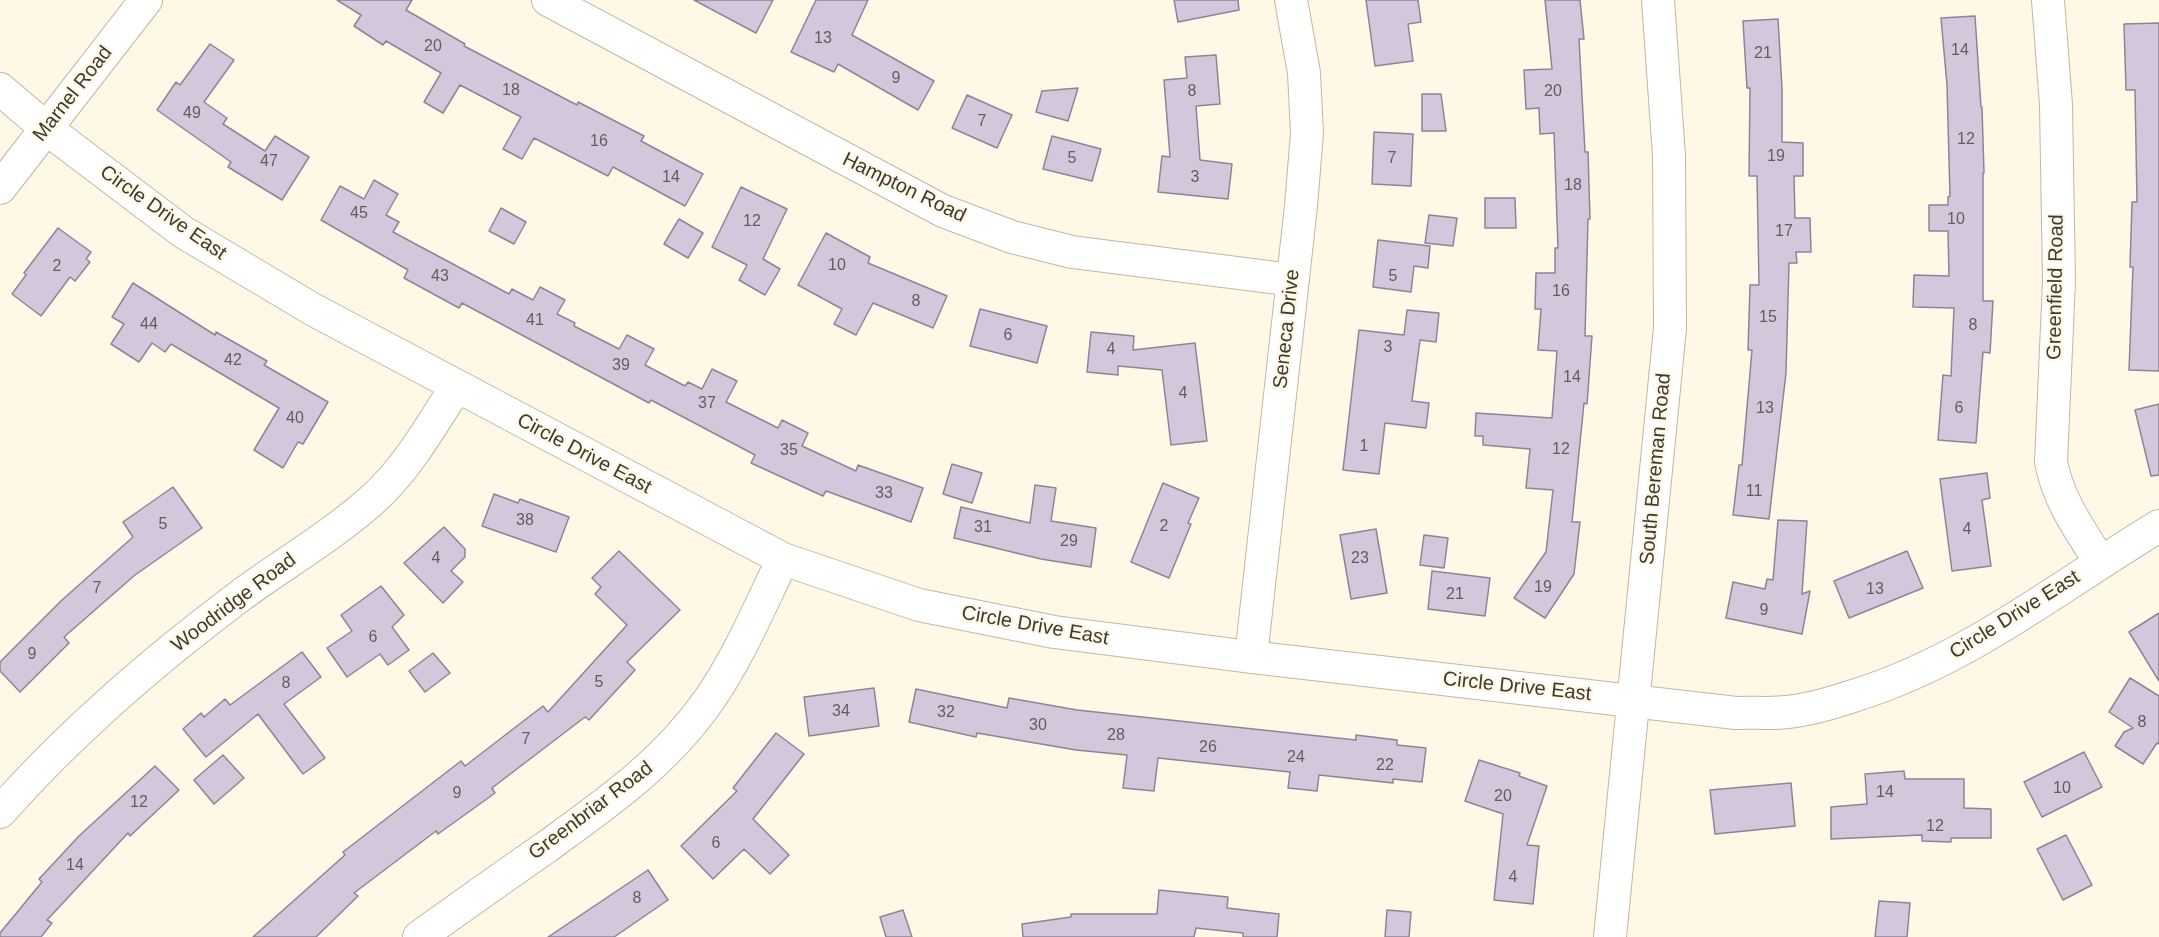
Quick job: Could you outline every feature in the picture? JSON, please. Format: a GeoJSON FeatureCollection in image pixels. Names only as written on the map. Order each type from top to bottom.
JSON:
{"type":"FeatureCollection","features":[{"type":"Feature","properties":{"kind":"street","name":"Marnel Road"},"geometry":{"type":"LineString","coordinates":[[0,188],[146,0]]}},
{"type":"Feature","properties":{"kind":"street","name":"Hampton Road"},"geometry":{"type":"LineString","coordinates":[[548,0],[943,212],[1012,237],[1072,252],[1293,280]]}},
{"type":"Feature","properties":{"kind":"street","name":"Seneca Drive"},"geometry":{"type":"LineString","coordinates":[[1251,657],[1307,133],[1304,73],[1291,0]]}},
{"type":"Feature","properties":{"kind":"street","name":"South Bereman Road"},"geometry":{"type":"LineString","coordinates":[[1610,937],[1670,328],[1669,156],[1658,0]]}},
{"type":"Feature","properties":{"kind":"street","name":"Greenfield Road"},"geometry":{"type":"LineString","coordinates":[[2048,0],[2056,105],[2059,281],[2050,462],[2054,481],[2066,506],[2100,562]]}},
{"type":"Feature","properties":{"kind":"street","name":"Circle Drive East"},"geometry":{"type":"LineString","coordinates":[[0,89],[47,129],[183,232],[312,309],[783,559],[919,605],[1054,632],[1251,657],[1736,712],[1786,712],[1836,702],[1878,688],[1946,658],[2008,624],[2100,562],[2159,526]]}},
{"type":"Feature","properties":{"kind":"street","name":"Woodridge Road"},"geometry":{"type":"LineString","coordinates":[[0,812],[85,724],[140,674],[241,595],[325,537],[373,499],[414,453],[456,387]]}},
{"type":"Feature","properties":{"kind":"street","name":"Greenbriar Road"},"geometry":{"type":"LineString","coordinates":[[419,937],[606,804],[647,771],[685,731],[710,699],[732,661],[783,559]]}},
{"type":"Feature","properties":{"kind":"building"},"geometry":{"type":"Polygon","coordinates":[[[337,0],[412,0],[406,10],[465,44],[464,46],[577,105],[578,102],[644,136],[641,141],[703,174],[685,206],[613,167],[608,176],[534,138],[522,159],[503,149],[521,117],[460,85],[443,113],[424,102],[441,73],[386,41],[383,45],[354,26],[361,15],[337,0]]]}},
{"type":"Feature","properties":{"kind":"building"},"geometry":{"type":"Polygon","coordinates":[[[694,0],[773,0],[756,33],[694,0]]]}},
{"type":"Feature","properties":{"kind":"building"},"geometry":{"type":"Polygon","coordinates":[[[816,0],[868,0],[852,35],[934,81],[918,110],[838,64],[834,72],[791,52],[816,0]]]}},
{"type":"Feature","properties":{"kind":"building"},"geometry":{"type":"Polygon","coordinates":[[[1174,0],[1238,0],[1239,10],[1178,22],[1174,0]]]}},
{"type":"Feature","properties":{"kind":"building"},"geometry":{"type":"Polygon","coordinates":[[[1366,0],[1418,0],[1421,22],[1408,24],[1413,61],[1375,66],[1366,0]]]}},
{"type":"Feature","properties":{"kind":"building"},"geometry":{"type":"Polygon","coordinates":[[[1545,0],[1580,0],[1584,39],[1579,39],[1585,152],[1588,152],[1590,219],[1588,219],[1585,336],[1592,336],[1587,404],[1584,403],[1572,522],[1580,522],[1574,574],[1545,618],[1514,598],[1546,552],[1553,490],[1526,488],[1530,449],[1483,445],[1483,436],[1475,436],[1476,413],[1552,418],[1557,351],[1538,350],[1541,309],[1535,309],[1536,273],[1555,273],[1555,248],[1558,248],[1554,133],[1540,134],[1539,108],[1526,109],[1524,70],[1552,69],[1545,0]]]}},
{"type":"Feature","properties":{"kind":"building"},"geometry":{"type":"Polygon","coordinates":[[[1975,16],[1984,173],[1983,301],[1993,301],[1990,353],[1983,352],[1976,443],[1938,440],[1943,375],[1951,376],[1954,308],[1913,307],[1914,275],[1949,276],[1948,231],[1929,231],[1929,205],[1948,205],[1950,196],[1947,85],[1941,18],[1975,16]]]}},
{"type":"Feature","properties":{"kind":"building"},"geometry":{"type":"Polygon","coordinates":[[[1778,19],[1782,142],[1803,143],[1803,176],[1794,176],[1795,218],[1810,218],[1811,252],[1796,252],[1797,263],[1789,263],[1786,373],[1769,519],[1733,515],[1739,465],[1742,465],[1752,350],[1748,350],[1750,285],[1759,285],[1757,176],[1749,176],[1750,88],[1747,88],[1743,21],[1778,19]]]}},
{"type":"Feature","properties":{"kind":"building"},"geometry":{"type":"Polygon","coordinates":[[[2159,23],[2159,371],[2129,370],[2133,267],[2130,267],[2132,202],[2137,202],[2135,90],[2126,90],[2124,24],[2159,23]]]}},
{"type":"Feature","properties":{"kind":"building"},"geometry":{"type":"Polygon","coordinates":[[[210,44],[234,60],[204,102],[227,118],[223,124],[265,151],[275,136],[309,157],[282,200],[228,167],[231,162],[157,110],[176,82],[180,85],[210,44]]]}},
{"type":"Feature","properties":{"kind":"building"},"geometry":{"type":"Polygon","coordinates":[[[1216,55],[1220,104],[1196,106],[1200,160],[1232,164],[1228,199],[1158,192],[1162,156],[1170,157],[1164,80],[1187,78],[1185,57],[1216,55]]]}},
{"type":"Feature","properties":{"kind":"building"},"geometry":{"type":"Polygon","coordinates":[[[1078,88],[1068,121],[1036,112],[1042,91],[1078,88]]]}},
{"type":"Feature","properties":{"kind":"building"},"geometry":{"type":"Polygon","coordinates":[[[1422,94],[1441,94],[1446,131],[1422,131],[1422,94]]]}},
{"type":"Feature","properties":{"kind":"building"},"geometry":{"type":"Polygon","coordinates":[[[967,95],[1012,115],[997,148],[952,128],[967,95]]]}},
{"type":"Feature","properties":{"kind":"building"},"geometry":{"type":"Polygon","coordinates":[[[1374,132],[1413,134],[1411,186],[1372,184],[1374,132]]]}},
{"type":"Feature","properties":{"kind":"building"},"geometry":{"type":"Polygon","coordinates":[[[1052,136],[1101,149],[1092,181],[1043,169],[1052,136]]]}},
{"type":"Feature","properties":{"kind":"building"},"geometry":{"type":"Polygon","coordinates":[[[374,180],[398,194],[386,215],[399,222],[393,232],[509,294],[512,289],[533,300],[540,287],[565,300],[557,314],[575,323],[574,326],[619,349],[627,335],[654,349],[645,365],[685,386],[688,382],[702,389],[712,369],[737,381],[726,402],[778,428],[782,420],[808,433],[802,446],[856,471],[858,465],[923,488],[911,522],[826,491],[823,496],[751,463],[755,455],[651,400],[649,403],[462,303],[459,308],[404,278],[408,270],[321,220],[340,186],[364,199],[374,180]]]}},
{"type":"Feature","properties":{"kind":"building"},"geometry":{"type":"Polygon","coordinates":[[[741,187],[787,209],[763,259],[780,269],[765,295],[739,280],[747,265],[712,247],[741,187]]]}},
{"type":"Feature","properties":{"kind":"building"},"geometry":{"type":"Polygon","coordinates":[[[1485,198],[1515,198],[1516,228],[1485,228],[1485,198]]]}},
{"type":"Feature","properties":{"kind":"building"},"geometry":{"type":"Polygon","coordinates":[[[501,208],[526,222],[514,244],[489,231],[501,208]]]}},
{"type":"Feature","properties":{"kind":"building"},"geometry":{"type":"Polygon","coordinates":[[[1429,215],[1457,218],[1453,246],[1425,243],[1429,215]]]}},
{"type":"Feature","properties":{"kind":"building"},"geometry":{"type":"Polygon","coordinates":[[[679,219],[703,233],[688,258],[664,244],[679,219]]]}},
{"type":"Feature","properties":{"kind":"building"},"geometry":{"type":"Polygon","coordinates":[[[58,228],[91,252],[86,259],[90,262],[75,281],[70,277],[41,316],[12,294],[26,275],[24,273],[58,228]]]}},
{"type":"Feature","properties":{"kind":"building"},"geometry":{"type":"Polygon","coordinates":[[[826,233],[870,257],[868,263],[947,296],[933,328],[873,303],[856,335],[834,324],[842,309],[798,285],[826,233]]]}},
{"type":"Feature","properties":{"kind":"building"},"geometry":{"type":"Polygon","coordinates":[[[1378,240],[1430,246],[1428,268],[1414,266],[1411,292],[1373,287],[1378,240]]]}},
{"type":"Feature","properties":{"kind":"building"},"geometry":{"type":"Polygon","coordinates":[[[133,283],[215,335],[216,332],[267,361],[264,365],[328,402],[303,444],[298,442],[283,468],[254,450],[279,408],[171,344],[165,352],[152,343],[139,362],[111,344],[124,324],[112,317],[133,283]]]}},
{"type":"Feature","properties":{"kind":"building"},"geometry":{"type":"Polygon","coordinates":[[[980,309],[1047,326],[1037,363],[970,346],[980,309]]]}},
{"type":"Feature","properties":{"kind":"building"},"geometry":{"type":"Polygon","coordinates":[[[1407,310],[1439,313],[1436,342],[1420,340],[1412,401],[1429,403],[1426,428],[1385,423],[1379,474],[1343,470],[1359,330],[1404,335],[1407,310]]]}},
{"type":"Feature","properties":{"kind":"building"},"geometry":{"type":"Polygon","coordinates":[[[1091,332],[1134,336],[1133,350],[1195,343],[1207,441],[1171,445],[1162,370],[1118,366],[1118,375],[1087,372],[1091,332]]]}},
{"type":"Feature","properties":{"kind":"building"},"geometry":{"type":"Polygon","coordinates":[[[2159,404],[2159,475],[2151,476],[2135,410],[2159,404]]]}},
{"type":"Feature","properties":{"kind":"building"},"geometry":{"type":"Polygon","coordinates":[[[952,464],[982,473],[972,503],[943,494],[952,464]]]}},
{"type":"Feature","properties":{"kind":"building"},"geometry":{"type":"Polygon","coordinates":[[[1987,473],[1990,498],[1982,500],[1991,566],[1952,571],[1940,479],[1987,473]]]}},
{"type":"Feature","properties":{"kind":"building"},"geometry":{"type":"Polygon","coordinates":[[[1163,483],[1199,498],[1169,578],[1131,562],[1163,483]]]}},
{"type":"Feature","properties":{"kind":"building"},"geometry":{"type":"Polygon","coordinates":[[[1035,485],[1056,488],[1051,521],[1096,528],[1091,567],[1041,559],[954,538],[961,507],[1030,523],[1035,485]]]}},
{"type":"Feature","properties":{"kind":"building"},"geometry":{"type":"Polygon","coordinates":[[[173,487],[202,528],[135,575],[64,637],[69,643],[20,692],[0,671],[0,662],[62,600],[133,537],[123,522],[173,487]]]}},
{"type":"Feature","properties":{"kind":"building"},"geometry":{"type":"Polygon","coordinates":[[[494,494],[518,503],[520,499],[569,517],[556,552],[482,526],[494,494]]]}},
{"type":"Feature","properties":{"kind":"building"},"geometry":{"type":"Polygon","coordinates":[[[1778,520],[1807,521],[1802,594],[1810,591],[1802,634],[1726,618],[1733,582],[1765,589],[1767,579],[1773,580],[1778,520]]]}},
{"type":"Feature","properties":{"kind":"building"},"geometry":{"type":"Polygon","coordinates":[[[444,527],[465,549],[465,557],[451,571],[463,582],[443,603],[404,563],[444,527]]]}},
{"type":"Feature","properties":{"kind":"building"},"geometry":{"type":"Polygon","coordinates":[[[1376,529],[1387,593],[1351,599],[1340,535],[1376,529]]]}},
{"type":"Feature","properties":{"kind":"building"},"geometry":{"type":"Polygon","coordinates":[[[1424,535],[1448,538],[1444,568],[1420,565],[1424,535]]]}},
{"type":"Feature","properties":{"kind":"building"},"geometry":{"type":"Polygon","coordinates":[[[619,551],[680,610],[627,662],[635,670],[589,720],[585,717],[492,788],[495,793],[438,834],[436,831],[354,893],[358,896],[316,937],[253,937],[345,855],[343,852],[461,761],[465,766],[543,706],[548,712],[627,625],[595,594],[601,587],[592,578],[619,551]]]}},
{"type":"Feature","properties":{"kind":"building"},"geometry":{"type":"Polygon","coordinates":[[[1907,551],[1923,588],[1849,618],[1834,581],[1907,551]]]}},
{"type":"Feature","properties":{"kind":"building"},"geometry":{"type":"Polygon","coordinates":[[[1432,571],[1490,578],[1485,616],[1428,609],[1432,571]]]}},
{"type":"Feature","properties":{"kind":"building"},"geometry":{"type":"Polygon","coordinates":[[[381,586],[404,615],[392,627],[409,650],[388,665],[380,654],[347,677],[327,648],[352,631],[341,615],[381,586]]]}},
{"type":"Feature","properties":{"kind":"building"},"geometry":{"type":"Polygon","coordinates":[[[2159,613],[2159,681],[2129,632],[2159,613]]]}},
{"type":"Feature","properties":{"kind":"building"},"geometry":{"type":"Polygon","coordinates":[[[302,652],[321,677],[284,704],[325,758],[303,774],[258,714],[206,757],[183,729],[201,713],[204,717],[225,699],[230,705],[302,652]]]}},
{"type":"Feature","properties":{"kind":"building"},"geometry":{"type":"Polygon","coordinates":[[[433,653],[450,673],[425,692],[409,671],[433,653]]]}},
{"type":"Feature","properties":{"kind":"building"},"geometry":{"type":"Polygon","coordinates":[[[2130,678],[2159,696],[2159,744],[2157,743],[2143,764],[2115,746],[2124,732],[2133,728],[2109,712],[2130,678]]]}},
{"type":"Feature","properties":{"kind":"building"},"geometry":{"type":"Polygon","coordinates":[[[874,688],[879,726],[809,736],[804,697],[874,688]]]}},
{"type":"Feature","properties":{"kind":"building"},"geometry":{"type":"Polygon","coordinates":[[[916,689],[1007,708],[1009,698],[1077,710],[1356,740],[1356,735],[1397,740],[1397,745],[1426,748],[1422,782],[1393,779],[1393,783],[1319,775],[1317,791],[1288,788],[1290,772],[1158,758],[1154,791],[1123,788],[1127,755],[1076,750],[977,733],[976,737],[909,722],[916,689]]]}},
{"type":"Feature","properties":{"kind":"building"},"geometry":{"type":"Polygon","coordinates":[[[776,733],[804,754],[753,819],[789,855],[770,874],[744,849],[713,879],[681,846],[737,791],[733,788],[776,733]]]}},
{"type":"Feature","properties":{"kind":"building"},"geometry":{"type":"Polygon","coordinates":[[[2084,752],[2102,787],[2042,817],[2024,782],[2084,752]]]}},
{"type":"Feature","properties":{"kind":"building"},"geometry":{"type":"Polygon","coordinates":[[[223,755],[244,778],[214,804],[194,780],[223,755]]]}},
{"type":"Feature","properties":{"kind":"building"},"geometry":{"type":"Polygon","coordinates":[[[1479,760],[1520,773],[1519,776],[1547,786],[1527,845],[1539,846],[1533,904],[1494,900],[1503,814],[1465,801],[1479,760]]]}},
{"type":"Feature","properties":{"kind":"building"},"geometry":{"type":"Polygon","coordinates":[[[155,766],[179,790],[130,836],[128,833],[47,920],[52,923],[41,937],[0,937],[0,933],[42,882],[39,879],[79,836],[155,766]]]}},
{"type":"Feature","properties":{"kind":"building"},"geometry":{"type":"Polygon","coordinates":[[[1904,771],[1905,779],[1964,779],[1964,808],[1991,809],[1991,838],[1951,838],[1951,842],[1922,841],[1922,835],[1831,839],[1831,807],[1867,804],[1865,774],[1904,771]]]}},
{"type":"Feature","properties":{"kind":"building"},"geometry":{"type":"Polygon","coordinates":[[[1791,783],[1795,826],[1715,834],[1710,790],[1791,783]]]}},
{"type":"Feature","properties":{"kind":"building"},"geometry":{"type":"Polygon","coordinates":[[[2066,835],[2092,885],[2063,900],[2037,849],[2066,835]]]}},
{"type":"Feature","properties":{"kind":"building"},"geometry":{"type":"Polygon","coordinates":[[[648,870],[668,900],[614,937],[548,937],[648,870]]]}},
{"type":"Feature","properties":{"kind":"building"},"geometry":{"type":"Polygon","coordinates":[[[1159,890],[1228,897],[1227,908],[1279,914],[1277,937],[1243,937],[1243,933],[1196,928],[1194,937],[1023,937],[1022,924],[1071,917],[1071,914],[1157,914],[1159,890]]]}},
{"type":"Feature","properties":{"kind":"building"},"geometry":{"type":"Polygon","coordinates":[[[1879,901],[1910,903],[1907,937],[1875,937],[1879,901]]]}},
{"type":"Feature","properties":{"kind":"building"},"geometry":{"type":"Polygon","coordinates":[[[903,910],[912,937],[886,937],[880,917],[903,910]]]}},
{"type":"Feature","properties":{"kind":"building"},"geometry":{"type":"Polygon","coordinates":[[[1387,910],[1411,912],[1409,937],[1385,937],[1387,910]]]}}]}
